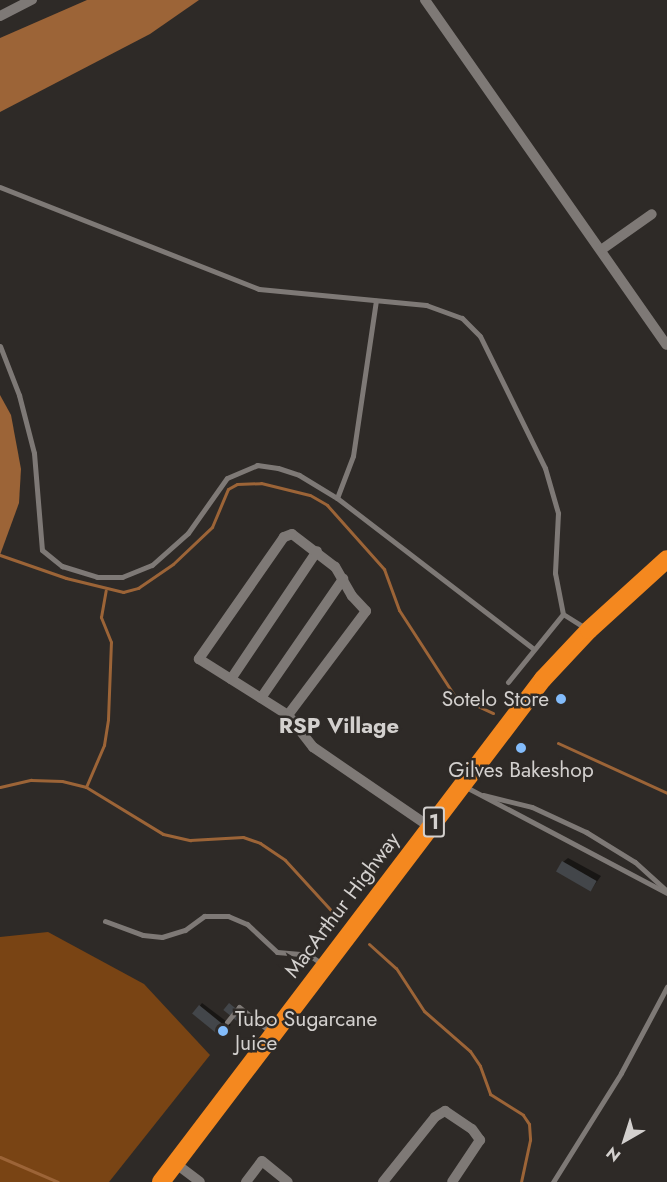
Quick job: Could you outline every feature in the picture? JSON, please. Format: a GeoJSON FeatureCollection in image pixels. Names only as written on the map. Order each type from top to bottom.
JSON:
{"type":"FeatureCollection","features":[{"type":"Feature","properties":{"kind":"highway","name":"MacArthur Highway"},"geometry":{"type":"LineString","coordinates":[[161,1182],[543,679],[589,630],[667,559]]}},
{"type":"Feature","properties":{"kind":"street"},"geometry":{"type":"LineString","coordinates":[[0,16],[32,0]]}},
{"type":"Feature","properties":{"kind":"street"},"geometry":{"type":"LineString","coordinates":[[424,0],[667,345]]}},
{"type":"Feature","properties":{"kind":"street"},"geometry":{"type":"LineString","coordinates":[[601,250],[652,214]]}},
{"type":"Feature","properties":{"kind":"street"},"geometry":{"type":"LineString","coordinates":[[288,716],[366,611],[352,596],[336,567],[292,534],[284,537],[199,659],[288,716],[312,747],[430,827]]}},
{"type":"Feature","properties":{"kind":"street"},"geometry":{"type":"LineString","coordinates":[[231,679],[317,551]]}},
{"type":"Feature","properties":{"kind":"street"},"geometry":{"type":"LineString","coordinates":[[261,698],[343,579]]}},
{"type":"Feature","properties":{"kind":"street"},"geometry":{"type":"LineString","coordinates":[[383,1182],[435,1117],[445,1111],[462,1122],[480,1140],[452,1182]]}},
{"type":"Feature","properties":{"kind":"street"},"geometry":{"type":"LineString","coordinates":[[246,1182],[262,1161],[288,1182]]}},
{"type":"Feature","properties":{"kind":"street"},"geometry":{"type":"LineString","coordinates":[[176,1163],[200,1182]]}},
{"type":"Feature","properties":{"kind":"lane"},"geometry":{"type":"LineString","coordinates":[[0,187],[259,289],[438,308],[462,318],[480,336],[552,489],[558,513],[555,573],[563,614],[589,630]]}},
{"type":"Feature","properties":{"kind":"lane"},"geometry":{"type":"LineString","coordinates":[[338,498],[353,456],[376,301]]}},
{"type":"Feature","properties":{"kind":"lane"},"geometry":{"type":"LineString","coordinates":[[0,346],[19,395],[34,453],[42,550],[62,566],[97,577],[122,577],[152,565],[188,533],[227,478],[257,465],[299,475],[338,498],[534,649]]}},
{"type":"Feature","properties":{"kind":"lane"},"geometry":{"type":"LineString","coordinates":[[508,681],[563,614]]}},
{"type":"Feature","properties":{"kind":"lane"},"geometry":{"type":"LineString","coordinates":[[462,785],[667,892]]}},
{"type":"Feature","properties":{"kind":"lane"},"geometry":{"type":"LineString","coordinates":[[481,795],[524,804],[586,832],[635,862],[667,892]]}},
{"type":"Feature","properties":{"kind":"lane"},"geometry":{"type":"LineString","coordinates":[[105,921],[162,937],[185,930],[204,916],[228,916],[247,924],[277,952],[309,955],[325,966]]}},
{"type":"Feature","properties":{"kind":"lane"},"geometry":{"type":"LineString","coordinates":[[553,1182],[621,1073],[667,987]]}},
{"type":"Feature","properties":{"kind":"lane"},"geometry":{"type":"LineString","coordinates":[[227,1022],[239,1007],[273,1034]]}},
{"type":"Feature","properties":{"kind":"shaded area"},"geometry":{"type":"Polygon","coordinates":[[[87,0],[199,0],[150,34],[0,112],[0,38],[87,0]]]}},
{"type":"Feature","properties":{"kind":"shaded area"},"geometry":{"type":"Polygon","coordinates":[[[0,395],[11,415],[21,469],[19,503],[0,555],[0,395]]]}},
{"type":"Feature","properties":{"kind":"shaded area"},"geometry":{"type":"Polygon","coordinates":[[[48,932],[144,984],[210,1055],[109,1182],[0,1182],[0,937],[48,932]]]}},
{"type":"Feature","properties":{"kind":"building"},"geometry":{"type":"Polygon","coordinates":[[[562,861],[597,881],[591,891],[556,871],[562,861]]]}},
{"type":"Feature","properties":{"kind":"building"},"geometry":{"type":"Polygon","coordinates":[[[229,1003],[245,1016],[240,1023],[223,1010],[229,1003]]]}},
{"type":"Feature","properties":{"kind":"building"},"geometry":{"type":"Polygon","coordinates":[[[199,1005],[229,1029],[222,1037],[192,1014],[199,1005]]]}},
{"type":"Feature","properties":{"kind":"waterway"},"geometry":{"type":"LineString","coordinates":[[0,555],[66,578],[123,592],[138,588],[173,564],[212,527],[228,489],[237,484],[261,483],[310,495],[327,505],[384,569],[399,610],[454,695],[493,713]]}},
{"type":"Feature","properties":{"kind":"waterway"},"geometry":{"type":"LineString","coordinates":[[86,787],[104,745],[108,719],[111,642],[101,617],[106,590]]}},
{"type":"Feature","properties":{"kind":"waterway"},"geometry":{"type":"LineString","coordinates":[[558,743],[667,793]]}},
{"type":"Feature","properties":{"kind":"waterway"},"geometry":{"type":"LineString","coordinates":[[0,787],[31,780],[62,781],[86,787],[163,834],[190,840],[243,837],[260,843],[285,860],[338,918]]}},
{"type":"Feature","properties":{"kind":"waterway"},"geometry":{"type":"LineString","coordinates":[[369,944],[396,968],[424,1011],[470,1051],[480,1066],[490,1094],[523,1115],[529,1124],[530,1140],[521,1182]]}},
{"type":"Feature","properties":{"kind":"waterway"},"geometry":{"type":"LineString","coordinates":[[0,1157],[58,1182]]}},
{"type":"Feature","properties":{"kind":"place","name":"Sotelo Store"},"geometry":{"type":"Point","coordinates":[561,699]}},
{"type":"Feature","properties":{"kind":"place","name":"Gilves Bakeshop"},"geometry":{"type":"Point","coordinates":[521,748]}},
{"type":"Feature","properties":{"kind":"place","name":"Tubo Sugarcane Juice"},"geometry":{"type":"Point","coordinates":[223,1031]}},
{"type":"Feature","properties":{"kind":"district","name":"RSP Village"},"geometry":{"type":"Point","coordinates":[339,726]}}]}
